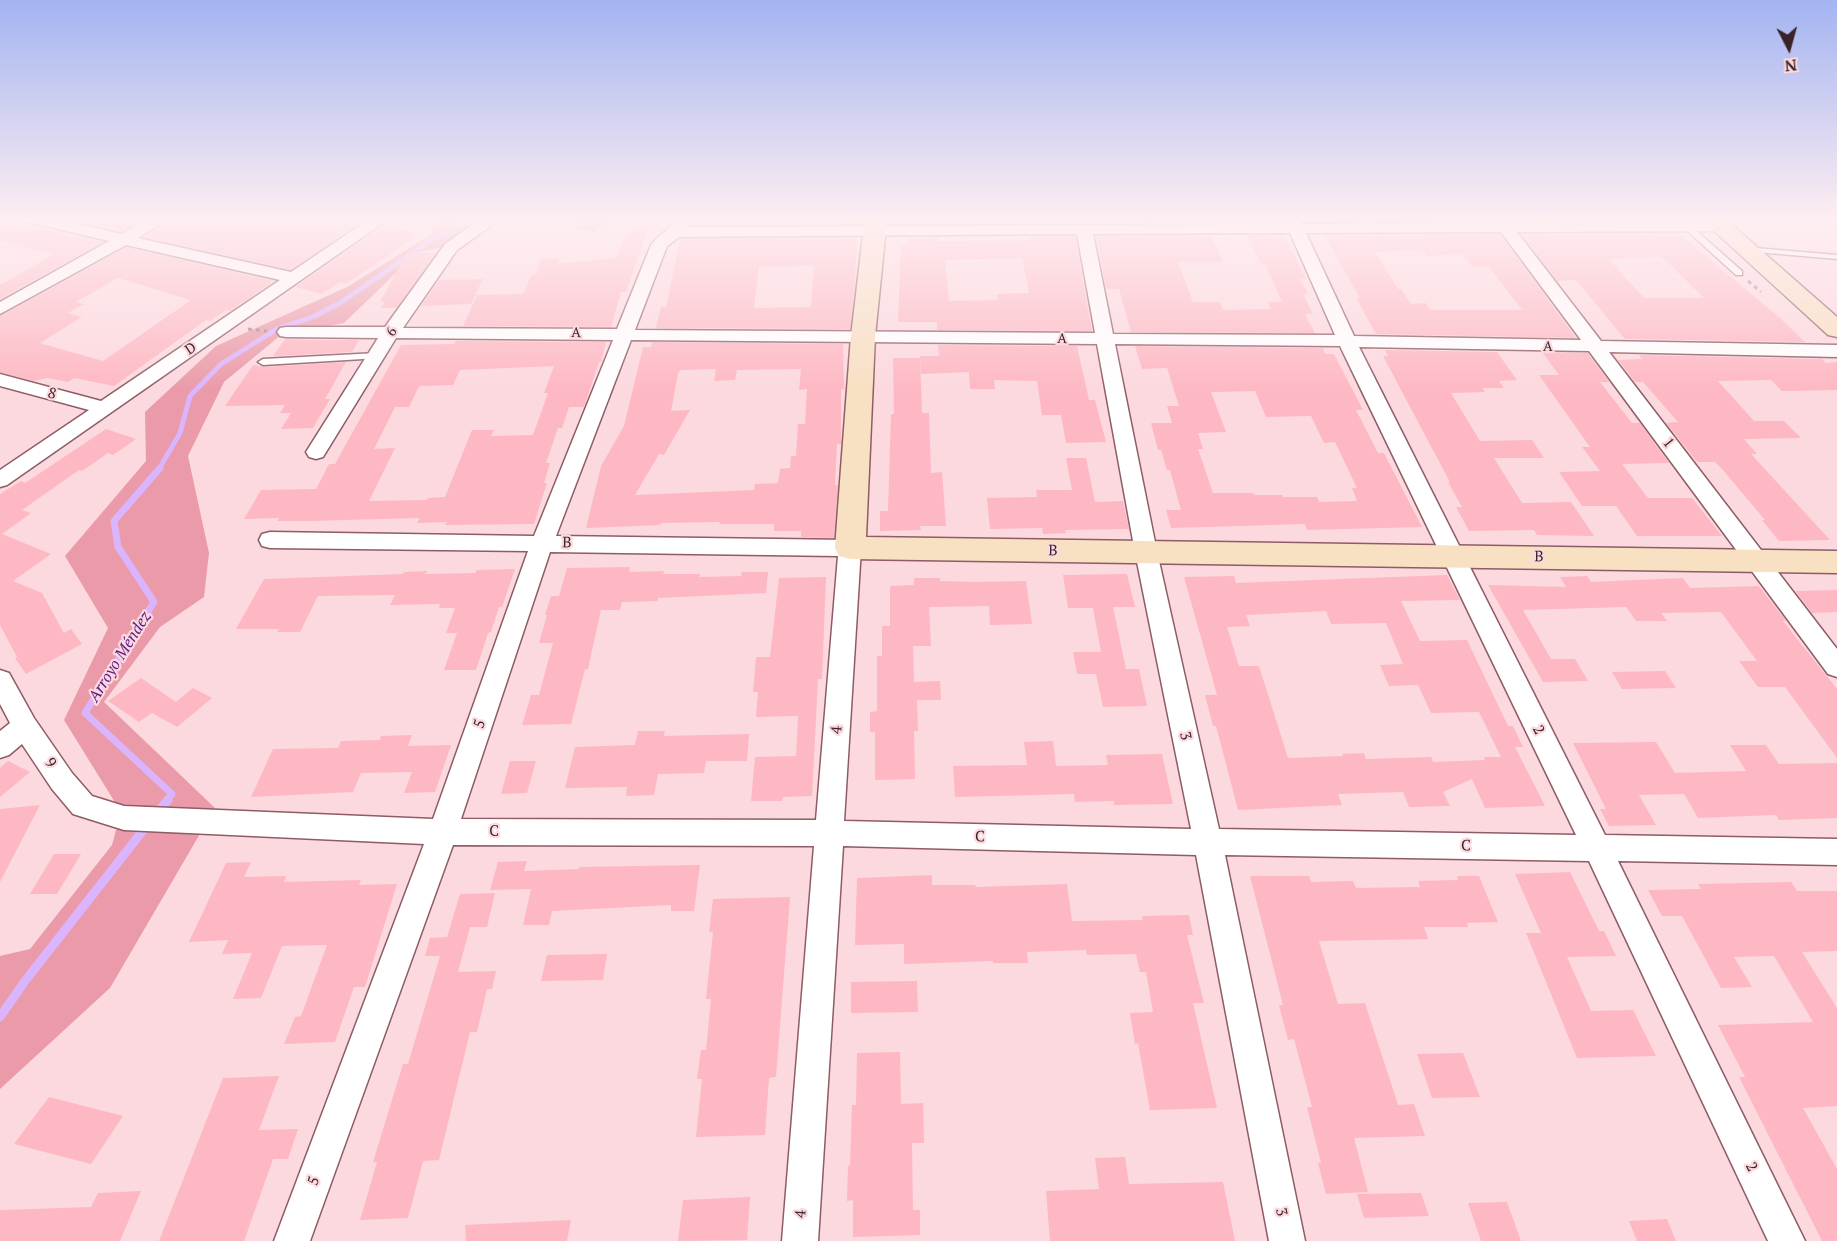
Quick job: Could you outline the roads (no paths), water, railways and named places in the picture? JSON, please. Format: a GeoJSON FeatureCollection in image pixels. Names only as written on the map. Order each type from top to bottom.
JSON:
{"type":"FeatureCollection","features":[{"type":"Feature","properties":{"kind":"street"},"geometry":{"type":"LineString","coordinates":[[0,309],[59,276]]}},
{"type":"Feature","properties":{"kind":"street"},"geometry":{"type":"LineString","coordinates":[[285,276],[294,278]]}},
{"type":"Feature","properties":{"kind":"street","name":"D"},"geometry":{"type":"LineString","coordinates":[[0,480],[297,276]]}},
{"type":"Feature","properties":{"kind":"street","name":"6"},"geometry":{"type":"LineString","coordinates":[[316,452],[392,331],[431,276]]}},
{"type":"Feature","properties":{"kind":"street","name":"5"},"geometry":{"type":"LineString","coordinates":[[292,1241],[443,832],[542,543],[647,276]]}},
{"type":"Feature","properties":{"kind":"street","name":"4"},"geometry":{"type":"LineString","coordinates":[[800,1241],[850,548],[862,336],[869,276]]}},
{"type":"Feature","properties":{"kind":"street","name":"3"},"geometry":{"type":"LineString","coordinates":[[1092,276],[1146,552],[1208,842],[1287,1241]]}},
{"type":"Feature","properties":{"kind":"street","name":"2"},"geometry":{"type":"LineString","coordinates":[[1318,276],[1347,341],[1597,848],[1786,1241]]}},
{"type":"Feature","properties":{"kind":"street","name":"1"},"geometry":{"type":"LineString","coordinates":[[1542,276],[1837,667]]}},
{"type":"Feature","properties":{"kind":"street"},"geometry":{"type":"LineString","coordinates":[[1776,276],[1837,330]]}},
{"type":"Feature","properties":{"kind":"street","name":"A"},"geometry":{"type":"LineString","coordinates":[[286,332],[392,331],[1347,341],[1595,348],[1837,351]]}},
{"type":"Feature","properties":{"kind":"street","name":"8"},"geometry":{"type":"LineString","coordinates":[[0,380],[104,408]]}},
{"type":"Feature","properties":{"kind":"street","name":"B"},"geometry":{"type":"LineString","coordinates":[[270,540],[1837,562]]}},
{"type":"Feature","properties":{"kind":"street","name":"9"},"geometry":{"type":"LineString","coordinates":[[0,680],[25,726],[62,781],[83,805],[124,818]]}},
{"type":"Feature","properties":{"kind":"street"},"geometry":{"type":"LineString","coordinates":[[0,747],[25,726]]}},
{"type":"Feature","properties":{"kind":"street","name":"C"},"geometry":{"type":"LineString","coordinates":[[124,818],[443,832],[830,833],[1208,842],[1837,852]]}},
{"type":"Feature","properties":{"kind":"lane"},"geometry":{"type":"LineString","coordinates":[[263,362],[377,356]]}},
{"type":"Feature","properties":{"kind":"waterway","name":"Arroyo Méndez"},"geometry":{"type":"LineString","coordinates":[[159,469],[180,433],[190,396],[221,364],[277,329],[315,316],[340,303],[379,276]]}},
{"type":"Feature","properties":{"kind":"waterway","name":"Arroyo Méndez"},"geometry":{"type":"LineString","coordinates":[[160,468],[114,521],[118,547],[154,602],[85,713],[172,794],[166,801]]}},
{"type":"Feature","properties":{"kind":"waterway","name":"Arroyo Méndez"},"geometry":{"type":"LineString","coordinates":[[157,813],[168,800]]}},
{"type":"Feature","properties":{"kind":"waterway","name":"Arroyo Méndez"},"geometry":{"type":"LineString","coordinates":[[0,1017],[25,981],[148,824]]}}]}
